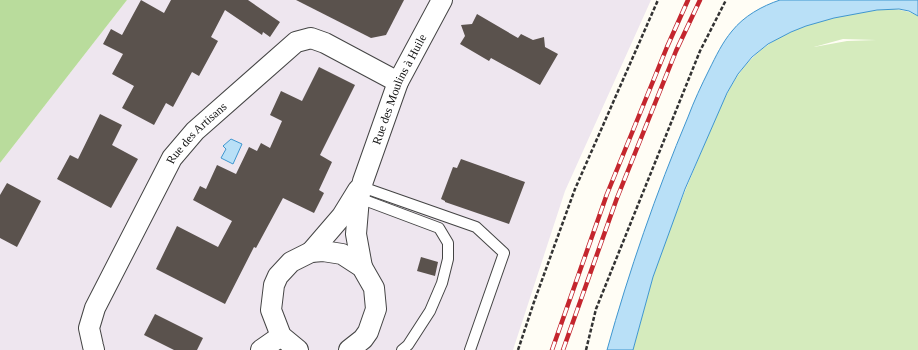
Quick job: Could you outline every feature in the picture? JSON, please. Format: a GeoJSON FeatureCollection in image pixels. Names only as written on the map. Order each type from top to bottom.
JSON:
{"type":"FeatureCollection","features":[{"type":"Feature","properties":{"kind":"street","name":"Rue des Moulins à Huile"},"geometry":{"type":"LineString","coordinates":[[362,267],[356,234],[362,189],[398,82],[442,0]]}},
{"type":"Feature","properties":{"kind":"street","name":"Rue des Artisans"},"geometry":{"type":"LineString","coordinates":[[94,350],[89,328],[95,308],[172,158],[195,131],[296,42],[311,38],[325,43],[398,82]]}},
{"type":"Feature","properties":{"kind":"street","name":"Rue des Moulins à Huile"},"geometry":{"type":"LineString","coordinates":[[312,252],[362,189]]}},
{"type":"Feature","properties":{"kind":"street"},"geometry":{"type":"LineString","coordinates":[[297,350],[281,336],[271,310],[274,285],[278,276],[290,262],[312,252],[323,251],[342,254],[362,267],[374,288],[376,309],[368,332],[363,339],[349,350]]}},
{"type":"Feature","properties":{"kind":"street"},"geometry":{"type":"LineString","coordinates":[[261,350],[281,336]]}},
{"type":"Feature","properties":{"kind":"lane"},"geometry":{"type":"LineString","coordinates":[[362,189],[438,228],[448,243],[448,260],[442,283],[430,311],[408,345],[402,350]]}},
{"type":"Feature","properties":{"kind":"lane"},"geometry":{"type":"LineString","coordinates":[[362,189],[476,227],[504,253],[470,350]]}},
{"type":"Feature","properties":{"kind":"path"},"geometry":{"type":"LineString","coordinates":[[518,350],[574,189],[658,0]]}},
{"type":"Feature","properties":{"kind":"path"},"geometry":{"type":"LineString","coordinates":[[586,350],[596,309],[700,52],[726,0]]}},
{"type":"Feature","properties":{"kind":"shaded area"},"geometry":{"type":"Polygon","coordinates":[[[127,0],[651,0],[565,191],[513,350],[0,350],[0,163],[127,0]]]}},
{"type":"Feature","properties":{"kind":"green space"},"geometry":{"type":"Polygon","coordinates":[[[0,0],[127,0],[0,163],[0,0]]]}},
{"type":"Feature","properties":{"kind":"green space"},"geometry":{"type":"Polygon","coordinates":[[[896,9],[918,16],[918,350],[633,350],[653,277],[671,226],[722,105],[734,81],[750,60],[760,51],[788,34],[821,21],[872,11],[896,9]],[[843,39],[814,47],[847,41],[877,40],[843,39]]]}},
{"type":"Feature","properties":{"kind":"water"},"geometry":{"type":"Polygon","coordinates":[[[780,0],[918,0],[918,16],[909,11],[899,9],[877,10],[834,18],[791,32],[768,44],[752,57],[738,74],[727,93],[685,189],[653,277],[633,350],[607,350],[624,291],[654,203],[676,146],[706,76],[722,45],[737,26],[754,12],[780,0]]]}},
{"type":"Feature","properties":{"kind":"water"},"geometry":{"type":"Polygon","coordinates":[[[231,139],[242,144],[233,164],[221,158],[226,149],[223,146],[231,139]]]}},
{"type":"Feature","properties":{"kind":"building"},"geometry":{"type":"Polygon","coordinates":[[[141,0],[164,13],[171,0],[248,0],[280,22],[270,37],[263,32],[262,35],[225,10],[211,37],[218,41],[199,76],[192,72],[173,107],[166,103],[154,125],[122,108],[134,86],[112,74],[123,54],[103,44],[111,29],[122,35],[141,0]]]}},
{"type":"Feature","properties":{"kind":"building"},"geometry":{"type":"Polygon","coordinates":[[[296,0],[404,0],[386,35],[371,38],[296,0]]]}},
{"type":"Feature","properties":{"kind":"building"},"geometry":{"type":"Polygon","coordinates":[[[477,14],[518,38],[521,34],[533,40],[544,37],[545,47],[558,54],[540,85],[491,58],[489,61],[460,44],[465,36],[461,25],[472,24],[477,14]]]}},
{"type":"Feature","properties":{"kind":"building"},"geometry":{"type":"Polygon","coordinates":[[[319,67],[355,85],[320,155],[332,162],[319,190],[324,193],[314,213],[283,198],[256,248],[254,247],[225,304],[156,269],[177,226],[218,247],[232,221],[193,200],[200,186],[206,189],[217,165],[236,174],[249,147],[257,151],[261,143],[270,148],[282,121],[270,115],[281,91],[302,101],[319,67]]]}},
{"type":"Feature","properties":{"kind":"building"},"geometry":{"type":"Polygon","coordinates":[[[100,114],[122,125],[112,145],[138,159],[111,208],[57,179],[70,155],[78,159],[100,114]]]}},
{"type":"Feature","properties":{"kind":"building"},"geometry":{"type":"Polygon","coordinates":[[[461,159],[525,182],[509,224],[445,202],[441,199],[453,167],[457,168],[461,159]]]}},
{"type":"Feature","properties":{"kind":"building"},"geometry":{"type":"Polygon","coordinates":[[[7,183],[41,201],[17,247],[0,238],[0,195],[7,183]]]}},
{"type":"Feature","properties":{"kind":"building"},"geometry":{"type":"Polygon","coordinates":[[[421,257],[438,262],[435,276],[417,271],[421,257]]]}},
{"type":"Feature","properties":{"kind":"building"},"geometry":{"type":"Polygon","coordinates":[[[155,314],[203,338],[197,350],[174,350],[144,335],[155,314]]]}},
{"type":"Feature","properties":{"kind":"railway"},"geometry":{"type":"LineString","coordinates":[[552,350],[607,194],[667,47],[688,0]]}},
{"type":"Feature","properties":{"kind":"railway"},"geometry":{"type":"LineString","coordinates":[[563,350],[617,198],[676,51],[700,0]]}}]}
